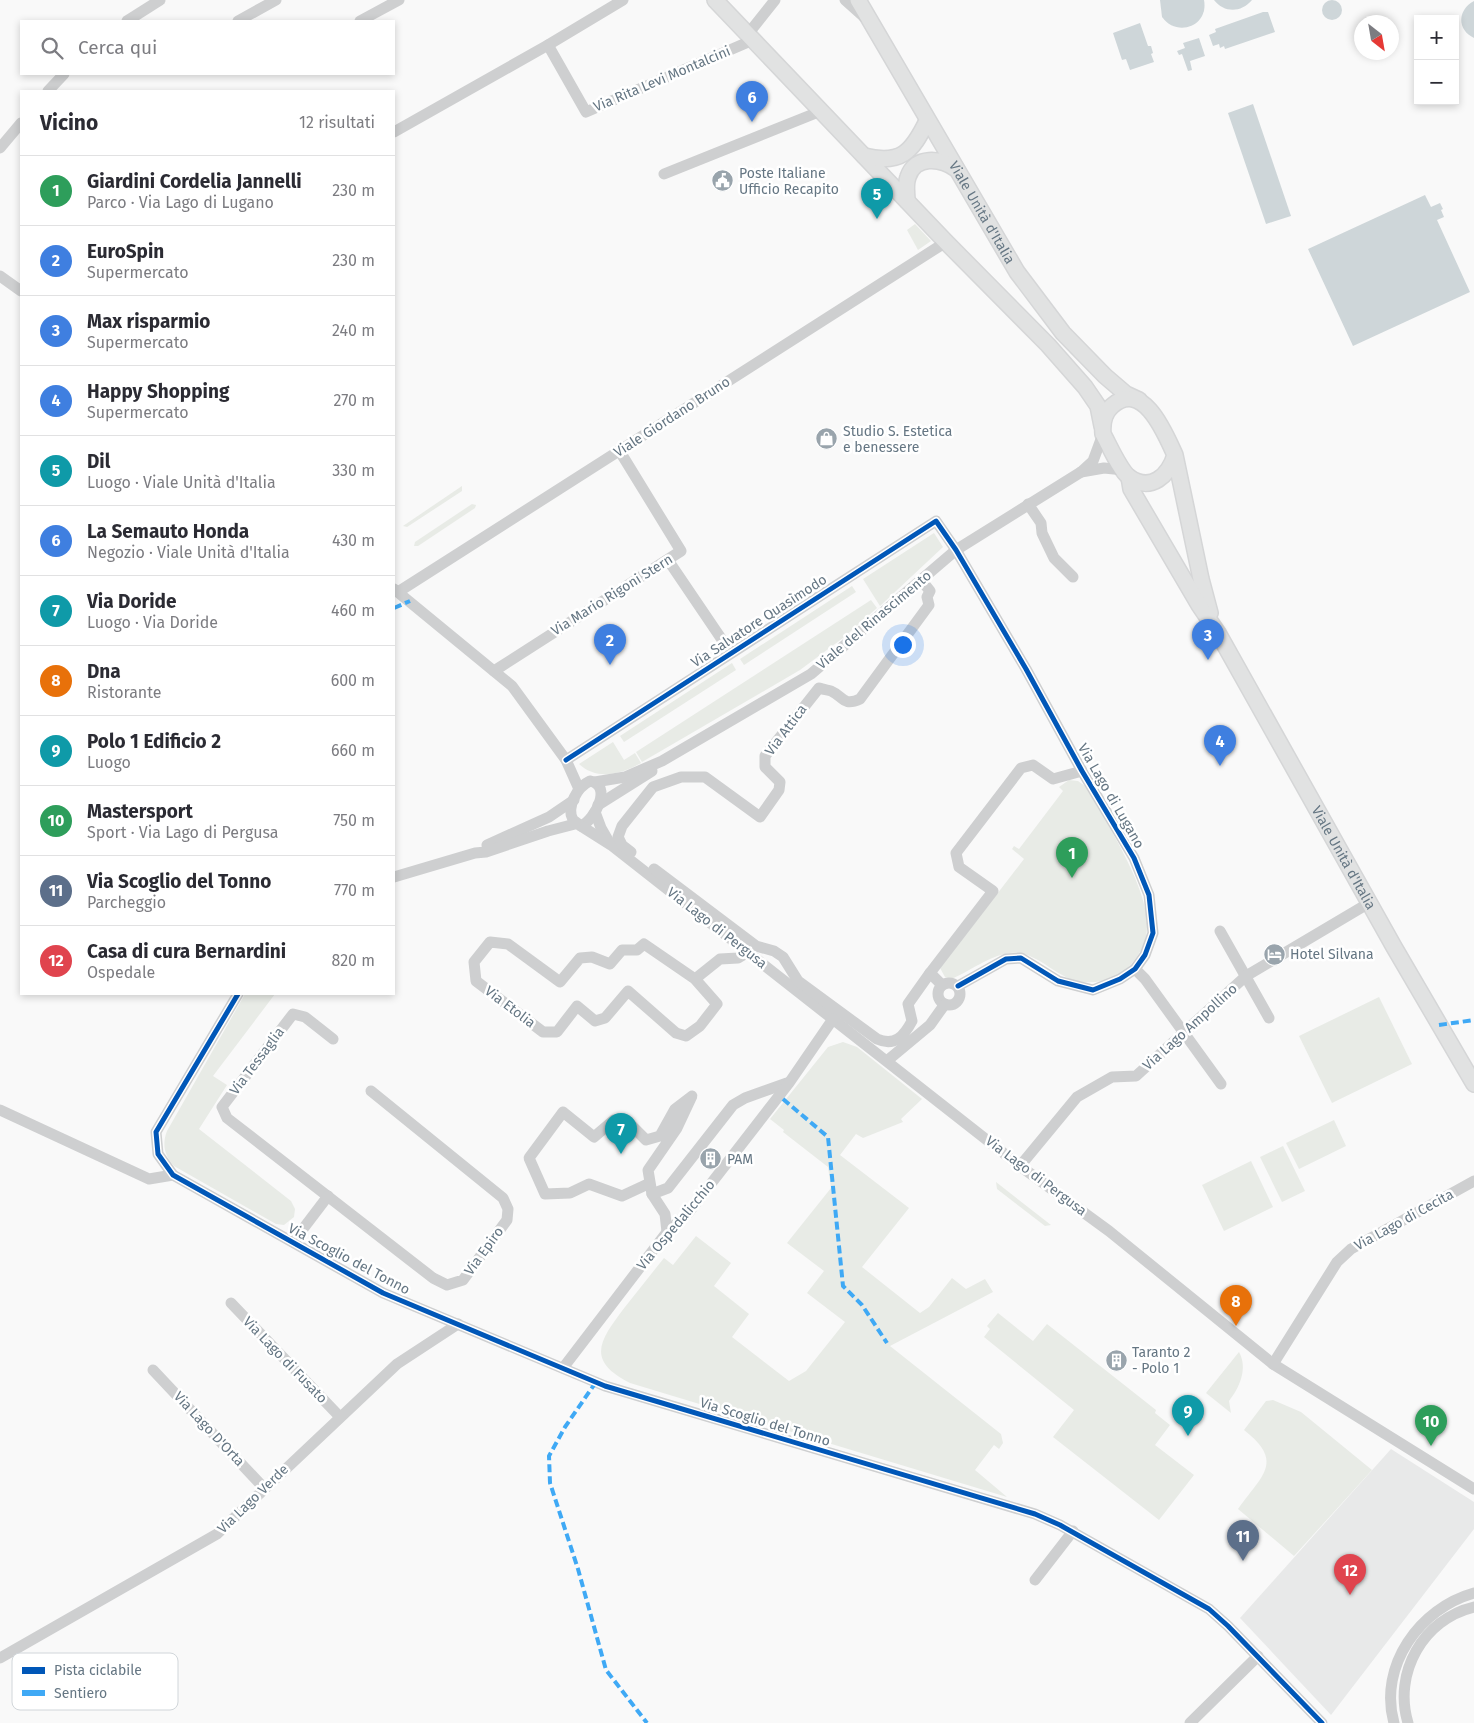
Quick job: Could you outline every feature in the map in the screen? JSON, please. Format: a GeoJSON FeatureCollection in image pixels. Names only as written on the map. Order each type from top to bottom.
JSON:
{"type":"FeatureCollection","features":[{"type":"Feature","properties":{"kind":"main road","name":"Viale Unità d'Italia"},"geometry":{"type":"LineString","coordinates":[[715,0],[946,242],[1048,345],[1086,387],[1098,406],[1103,430],[1127,474],[1131,489],[1215,629],[1369,903],[1474,1084]]}},
{"type":"Feature","properties":{"kind":"main road","name":"Viale Unità d'Italia"},"geometry":{"type":"LineString","coordinates":[[858,0],[1017,272],[1063,333],[1105,376],[1126,394],[1139,400],[1153,413],[1175,455],[1200,579],[1215,629]]}},
{"type":"Feature","properties":{"kind":"main road"},"geometry":{"type":"LineString","coordinates":[[864,156],[892,159],[910,151],[921,136],[927,121]]}},
{"type":"Feature","properties":{"kind":"main road"},"geometry":{"type":"LineString","coordinates":[[908,201],[907,179],[917,165],[925,160],[938,160],[957,170]]}},
{"type":"Feature","properties":{"kind":"main road"},"geometry":{"type":"LineString","coordinates":[[1103,430],[1106,411],[1118,401],[1128,398],[1139,400]]}},
{"type":"Feature","properties":{"kind":"main road"},"geometry":{"type":"LineString","coordinates":[[1127,474],[1142,483],[1154,483],[1164,478],[1172,467],[1175,455]]}},
{"type":"Feature","properties":{"kind":"street"},"geometry":{"type":"LineString","coordinates":[[129,20],[160,0]]}},
{"type":"Feature","properties":{"kind":"street"},"geometry":{"type":"LineString","coordinates":[[240,20],[276,0]]}},
{"type":"Feature","properties":{"kind":"street"},"geometry":{"type":"LineString","coordinates":[[362,20],[399,0]]}},
{"type":"Feature","properties":{"kind":"street"},"geometry":{"type":"LineString","coordinates":[[395,131],[548,45],[623,0]]}},
{"type":"Feature","properties":{"kind":"street"},"geometry":{"type":"LineString","coordinates":[[750,37],[775,0]]}},
{"type":"Feature","properties":{"kind":"street"},"geometry":{"type":"LineString","coordinates":[[845,0],[872,25]]}},
{"type":"Feature","properties":{"kind":"street","name":"Via Rita Levi Montalcini"},"geometry":{"type":"LineString","coordinates":[[548,45],[586,112],[750,37]]}},
{"type":"Feature","properties":{"kind":"street"},"geometry":{"type":"LineString","coordinates":[[49,90],[63,75]]}},
{"type":"Feature","properties":{"kind":"street"},"geometry":{"type":"LineString","coordinates":[[664,174],[821,111]]}},
{"type":"Feature","properties":{"kind":"street"},"geometry":{"type":"LineString","coordinates":[[0,148],[20,124]]}},
{"type":"Feature","properties":{"kind":"street","name":"Viale Giordano Bruno"},"geometry":{"type":"LineString","coordinates":[[396,590],[946,242]]}},
{"type":"Feature","properties":{"kind":"street"},"geometry":{"type":"LineString","coordinates":[[0,276],[20,290]]}},
{"type":"Feature","properties":{"kind":"street","name":"Viale del Rinascimento"},"geometry":{"type":"LineString","coordinates":[[662,762],[811,674],[956,550],[1081,472],[1093,461],[1103,430]]}},
{"type":"Feature","properties":{"kind":"street","name":"Via Mario Rigoni Stern"},"geometry":{"type":"LineString","coordinates":[[494,671],[681,551],[619,450]]}},
{"type":"Feature","properties":{"kind":"street","name":"Viale del Rinascimento"},"geometry":{"type":"LineString","coordinates":[[1081,472],[1104,468],[1127,474]]}},
{"type":"Feature","properties":{"kind":"street"},"geometry":{"type":"LineString","coordinates":[[1028,504],[1042,523],[1042,533],[1054,558],[1074,577]]}},
{"type":"Feature","properties":{"kind":"street","name":"Via Salvatore Quasìmodo"},"geometry":{"type":"LineString","coordinates":[[566,760],[940,518],[956,550]]}},
{"type":"Feature","properties":{"kind":"street","name":"Via Lago di Lugano"},"geometry":{"type":"LineString","coordinates":[[956,550],[1026,668],[1082,772],[1134,858],[1149,895],[1153,933],[1145,955],[1135,969],[1120,979],[1092,990],[1058,981],[1021,958],[1006,959],[958,986]]}},
{"type":"Feature","properties":{"kind":"street"},"geometry":{"type":"LineString","coordinates":[[668,560],[731,653]]}},
{"type":"Feature","properties":{"kind":"street","name":"Via Attica"},"geometry":{"type":"LineString","coordinates":[[783,957],[774,951],[756,946],[622,845],[618,837],[622,826],[653,786],[681,777],[705,777],[760,817],[779,790],[780,782],[765,767],[764,756],[818,688],[832,691],[844,701],[852,702],[860,699],[930,605],[927,597],[930,590],[922,580]]}},
{"type":"Feature","properties":{"kind":"street"},"geometry":{"type":"LineString","coordinates":[[396,590],[512,686],[566,760],[579,788]]}},
{"type":"Feature","properties":{"kind":"street"},"geometry":{"type":"LineString","coordinates":[[395,877],[475,853],[486,852],[548,831],[578,825],[591,819],[596,809],[600,791],[592,781],[566,760]]}},
{"type":"Feature","properties":{"kind":"street"},"geometry":{"type":"LineString","coordinates":[[578,825],[570,813],[579,788],[592,781],[625,777],[662,762]]}},
{"type":"Feature","properties":{"kind":"street"},"geometry":{"type":"LineString","coordinates":[[596,809],[648,775],[662,762]]}},
{"type":"Feature","properties":{"kind":"street"},"geometry":{"type":"LineString","coordinates":[[771,971],[783,957],[798,981],[877,1039],[886,1043],[895,1042],[905,1033],[912,1021],[908,1004],[993,892],[960,867],[956,853],[1021,768],[1033,765],[1053,779],[1082,772]]}},
{"type":"Feature","properties":{"kind":"street"},"geometry":{"type":"LineString","coordinates":[[475,853],[485,845],[549,817],[574,800]]}},
{"type":"Feature","properties":{"kind":"street"},"geometry":{"type":"LineString","coordinates":[[596,809],[600,828],[611,845]]}},
{"type":"Feature","properties":{"kind":"street","name":"Via Lago di Pergusa"},"geometry":{"type":"LineString","coordinates":[[578,825],[611,845],[834,1020],[888,1060],[1020,1166],[1104,1227],[1273,1364],[1474,1489]]}},
{"type":"Feature","properties":{"kind":"street","name":"Via Lago Ampollino"},"geometry":{"type":"LineString","coordinates":[[1020,1166],[1077,1098],[1112,1077],[1136,1076],[1246,976],[1369,903]]}},
{"type":"Feature","properties":{"kind":"street","name":"Via Lago Ampollino"},"geometry":{"type":"LineString","coordinates":[[1220,931],[1269,1018]]}},
{"type":"Feature","properties":{"kind":"street","name":"Via Etolia"},"geometry":{"type":"LineString","coordinates":[[490,942],[508,944],[560,982],[580,958],[592,957],[610,964],[622,950],[637,950],[644,944],[695,979],[717,1004],[700,1026],[686,1036],[676,1033],[628,991],[605,1018],[595,1021],[577,1006],[557,1032],[543,1032],[476,981],[474,962],[490,942]]}},
{"type":"Feature","properties":{"kind":"street"},"geometry":{"type":"LineString","coordinates":[[695,979],[720,959],[738,958],[748,952]]}},
{"type":"Feature","properties":{"kind":"street"},"geometry":{"type":"LineString","coordinates":[[1135,969],[1145,978],[1221,1084]]}},
{"type":"Feature","properties":{"kind":"street"},"geometry":{"type":"LineString","coordinates":[[930,973],[942,984]]}},
{"type":"Feature","properties":{"kind":"street"},"geometry":{"type":"LineString","coordinates":[[952,982],[958,986],[961,993],[959,1000],[952,1005],[945,1004],[938,995],[942,984],[952,982]]}},
{"type":"Feature","properties":{"kind":"street"},"geometry":{"type":"LineString","coordinates":[[0,1110],[149,1179],[173,1175],[158,1154],[156,1132],[237,995]]}},
{"type":"Feature","properties":{"kind":"street"},"geometry":{"type":"LineString","coordinates":[[888,1060],[930,1025],[945,1004]]}},
{"type":"Feature","properties":{"kind":"street","name":"Via Tessaglia"},"geometry":{"type":"LineString","coordinates":[[328,1196],[227,1118],[222,1107],[293,1014],[305,1017],[333,1039]]}},
{"type":"Feature","properties":{"kind":"street","name":"Via Ospedalicchio"},"geometry":{"type":"LineString","coordinates":[[563,1368],[667,1232],[689,1212],[834,1020]]}},
{"type":"Feature","properties":{"kind":"street"},"geometry":{"type":"LineString","coordinates":[[667,1232],[665,1214],[651,1188],[648,1170],[677,1128],[692,1096],[675,1109],[660,1136],[646,1140],[628,1122],[614,1120],[594,1137],[563,1112],[529,1158],[545,1194],[570,1193],[589,1184],[622,1196],[651,1188],[668,1188],[733,1105],[745,1098],[788,1083]]}},
{"type":"Feature","properties":{"kind":"street","name":"Via Epiro"},"geometry":{"type":"LineString","coordinates":[[328,1196],[433,1278],[447,1285],[463,1280],[507,1220],[508,1209],[503,1198],[371,1091]]}},
{"type":"Feature","properties":{"kind":"street","name":"Via Scoglio del Tonno"},"geometry":{"type":"LineString","coordinates":[[173,1175],[383,1293],[606,1386],[1035,1514],[1073,1532],[1210,1610],[1258,1656],[1322,1723]]}},
{"type":"Feature","properties":{"kind":"street","name":"Via Lago di Cecita"},"geometry":{"type":"LineString","coordinates":[[1273,1364],[1337,1262],[1351,1249],[1474,1180]]}},
{"type":"Feature","properties":{"kind":"street"},"geometry":{"type":"LineString","coordinates":[[293,1242],[328,1196]]}},
{"type":"Feature","properties":{"kind":"street","name":"Via Lago di Fusato"},"geometry":{"type":"LineString","coordinates":[[231,1303],[340,1417]]}},
{"type":"Feature","properties":{"kind":"street","name":"Via Lago Verde"},"geometry":{"type":"LineString","coordinates":[[0,1658],[217,1534],[397,1364],[458,1324]]}},
{"type":"Feature","properties":{"kind":"street","name":"Via Lago D'Orta"},"geometry":{"type":"LineString","coordinates":[[154,1370],[264,1488]]}},
{"type":"Feature","properties":{"kind":"street"},"geometry":{"type":"LineString","coordinates":[[1035,1580],[1073,1532]]}},
{"type":"Feature","properties":{"kind":"street"},"geometry":{"type":"LineString","coordinates":[[1394,1723],[1391,1701],[1392,1684],[1398,1661],[1406,1643],[1420,1625],[1438,1610],[1459,1597],[1474,1593]]}},
{"type":"Feature","properties":{"kind":"street"},"geometry":{"type":"LineString","coordinates":[[1408,1723],[1403,1687],[1416,1650],[1429,1633],[1445,1618],[1474,1607]]}},
{"type":"Feature","properties":{"kind":"street"},"geometry":{"type":"LineString","coordinates":[[1190,1723],[1258,1656]]}},
{"type":"Feature","properties":{"kind":"shaded area"},"geometry":{"type":"Polygon","coordinates":[[[1160,0],[1204,0],[1202,17],[1190,26],[1176,27],[1162,17],[1160,0]]]}},
{"type":"Feature","properties":{"kind":"shaded area"},"geometry":{"type":"Polygon","coordinates":[[[1214,0],[1252,0],[1243,7],[1233,10],[1223,7],[1214,0]]]}},
{"type":"Feature","properties":{"kind":"shaded area"},"geometry":{"type":"Polygon","coordinates":[[[1328,0],[1336,0],[1342,6],[1342,14],[1336,20],[1328,20],[1322,14],[1322,6],[1328,0]]]}},
{"type":"Feature","properties":{"kind":"shaded area"},"geometry":{"type":"Polygon","coordinates":[[[1474,1],[1474,38],[1464,30],[1461,20],[1464,9],[1474,1]]]}},
{"type":"Feature","properties":{"kind":"shaded area"},"geometry":{"type":"Polygon","coordinates":[[[1263,12],[1268,12],[1275,32],[1225,49],[1224,46],[1220,48],[1219,44],[1213,46],[1209,35],[1216,32],[1215,29],[1263,12]]]}},
{"type":"Feature","properties":{"kind":"shaded area"},"geometry":{"type":"Polygon","coordinates":[[[1140,23],[1148,46],[1151,46],[1154,62],[1130,70],[1126,59],[1122,60],[1113,33],[1140,23]]]}},
{"type":"Feature","properties":{"kind":"shaded area"},"geometry":{"type":"Polygon","coordinates":[[[1199,38],[1205,56],[1190,61],[1192,70],[1188,71],[1182,54],[1179,55],[1177,51],[1185,48],[1183,43],[1199,38]]]}},
{"type":"Feature","properties":{"kind":"shaded area"},"geometry":{"type":"Polygon","coordinates":[[[1253,104],[1291,216],[1266,224],[1228,113],[1253,104]]]}},
{"type":"Feature","properties":{"kind":"shaded area"},"geometry":{"type":"Polygon","coordinates":[[[1425,195],[1431,207],[1440,203],[1443,209],[1441,210],[1444,217],[1437,220],[1470,292],[1353,346],[1308,249],[1425,195]]]}},
{"type":"Feature","properties":{"kind":"shaded area"},"geometry":{"type":"Polygon","coordinates":[[[915,224],[931,241],[918,250],[907,230],[915,224]]]}},
{"type":"Feature","properties":{"kind":"shaded area"},"geometry":{"type":"Polygon","coordinates":[[[462,486],[462,491],[407,527],[403,526],[462,486]]]}},
{"type":"Feature","properties":{"kind":"shaded area"},"geometry":{"type":"Polygon","coordinates":[[[472,504],[476,505],[475,508],[418,546],[414,546],[415,542],[472,504]]]}},
{"type":"Feature","properties":{"kind":"shaded area"},"geometry":{"type":"Polygon","coordinates":[[[934,533],[943,547],[880,606],[863,579],[934,533]]]}},
{"type":"Feature","properties":{"kind":"shaded area"},"geometry":{"type":"Polygon","coordinates":[[[852,586],[856,592],[744,665],[740,659],[852,586]]]}},
{"type":"Feature","properties":{"kind":"shaded area"},"geometry":{"type":"Polygon","coordinates":[[[871,600],[877,608],[843,638],[800,670],[642,762],[636,752],[871,600]]]}},
{"type":"Feature","properties":{"kind":"shaded area"},"geometry":{"type":"Polygon","coordinates":[[[732,663],[736,670],[624,742],[620,736],[732,663]]]}},
{"type":"Feature","properties":{"kind":"shaded area"},"geometry":{"type":"Polygon","coordinates":[[[613,742],[624,760],[635,753],[641,763],[618,773],[610,774],[594,773],[579,764],[613,742]]]}},
{"type":"Feature","properties":{"kind":"shaded area"},"geometry":{"type":"Polygon","coordinates":[[[1069,780],[1078,781],[1085,786],[1134,874],[1146,911],[1147,927],[1145,941],[1139,954],[1123,972],[1104,981],[1097,982],[1073,980],[1038,960],[1020,953],[1010,953],[987,960],[951,979],[945,977],[940,968],[1024,859],[1012,849],[1014,846],[1019,849],[1063,791],[1059,787],[1069,780]]]}},
{"type":"Feature","properties":{"kind":"shaded area"},"geometry":{"type":"Polygon","coordinates":[[[244,995],[274,995],[213,1076],[227,1085],[199,1129],[291,1201],[295,1209],[294,1217],[284,1225],[276,1224],[174,1166],[168,1158],[165,1149],[167,1131],[244,995]]]}},
{"type":"Feature","properties":{"kind":"shaded area"},"geometry":{"type":"Polygon","coordinates":[[[1379,997],[1412,1064],[1332,1103],[1299,1036],[1379,997]]]}},
{"type":"Feature","properties":{"kind":"shaded area"},"geometry":{"type":"Polygon","coordinates":[[[843,1042],[857,1047],[922,1099],[901,1119],[903,1122],[863,1138],[856,1134],[840,1155],[909,1208],[862,1267],[920,1313],[929,1307],[952,1278],[966,1289],[985,1279],[993,1292],[890,1346],[1001,1434],[1003,1443],[999,1449],[994,1445],[975,1470],[1007,1497],[630,1383],[606,1366],[602,1357],[601,1348],[604,1339],[625,1307],[664,1258],[673,1265],[696,1236],[731,1263],[714,1286],[749,1314],[732,1337],[789,1381],[806,1371],[845,1322],[807,1293],[824,1271],[787,1243],[831,1188],[828,1167],[783,1132],[784,1130],[770,1119],[828,1047],[843,1042]]]}},
{"type":"Feature","properties":{"kind":"shaded area"},"geometry":{"type":"Polygon","coordinates":[[[1334,1120],[1346,1146],[1299,1169],[1286,1143],[1334,1120]]]}},
{"type":"Feature","properties":{"kind":"shaded area"},"geometry":{"type":"Polygon","coordinates":[[[1283,1146],[1305,1191],[1282,1202],[1260,1157],[1283,1146]]]}},
{"type":"Feature","properties":{"kind":"shaded area"},"geometry":{"type":"Polygon","coordinates":[[[1251,1161],[1273,1207],[1224,1231],[1202,1185],[1251,1161]]]}},
{"type":"Feature","properties":{"kind":"shaded area"},"geometry":{"type":"Polygon","coordinates":[[[996,1182],[1051,1225],[1045,1226],[997,1189],[996,1182]]]}},
{"type":"Feature","properties":{"kind":"shaded area"},"geometry":{"type":"Polygon","coordinates":[[[998,1313],[1033,1341],[1047,1324],[1156,1410],[1155,1413],[1170,1425],[1155,1445],[1194,1475],[1159,1520],[1053,1437],[1074,1410],[984,1337],[990,1329],[987,1326],[998,1313]]]}},
{"type":"Feature","properties":{"kind":"shaded area"},"geometry":{"type":"Polygon","coordinates":[[[1239,1352],[1242,1358],[1243,1371],[1239,1384],[1229,1401],[1231,1413],[1206,1393],[1239,1352]]]}},
{"type":"Feature","properties":{"kind":"shaded area"},"geometry":{"type":"Polygon","coordinates":[[[1273,1400],[1301,1412],[1372,1470],[1294,1556],[1238,1509],[1261,1478],[1266,1460],[1264,1451],[1244,1430],[1266,1401],[1273,1400]]]}},
{"type":"Feature","properties":{"kind":"shaded area"},"geometry":{"type":"Polygon","coordinates":[[[1391,1449],[1474,1502],[1474,1529],[1331,1715],[1240,1618],[1391,1449]]]}},
{"type":"Feature","properties":{"kind":"marked path"},"geometry":{"type":"LineString","coordinates":[[395,608],[410,601]]}},
{"type":"Feature","properties":{"kind":"marked path"},"geometry":{"type":"LineString","coordinates":[[1439,1025],[1474,1020]]}},
{"type":"Feature","properties":{"kind":"marked path"},"geometry":{"type":"LineString","coordinates":[[783,1099],[828,1137],[843,1286],[862,1305],[887,1343]]}},
{"type":"Feature","properties":{"kind":"marked path"},"geometry":{"type":"LineString","coordinates":[[596,1382],[565,1427],[549,1456],[550,1483],[578,1569],[606,1670],[647,1723]]}},
{"type":"Feature","properties":{"kind":"cycle path"},"geometry":{"type":"LineString","coordinates":[[566,760],[936,521],[956,550],[1026,669],[1082,771],[1134,858],[1149,895],[1153,933],[1145,955],[1135,969],[1120,979],[1093,990],[1058,981],[1021,958],[1006,959],[958,986]]}},
{"type":"Feature","properties":{"kind":"cycle path"},"geometry":{"type":"LineString","coordinates":[[237,995],[156,1132],[158,1154],[173,1175],[383,1293],[605,1386],[1035,1514],[1060,1525],[1209,1609],[1228,1626],[1322,1723]]}},
{"type":"Feature","properties":{"kind":"place","name":"La Semauto Honda"},"geometry":{"type":"Point","coordinates":[752,122]}},
{"type":"Feature","properties":{"kind":"place","name":"Poste Italiane Ufficio Recapito"},"geometry":{"type":"Point","coordinates":[723,181]}},
{"type":"Feature","properties":{"kind":"place","name":"Dil"},"geometry":{"type":"Point","coordinates":[877,219]}},
{"type":"Feature","properties":{"kind":"place","name":"Studio S. Estetica e benessere"},"geometry":{"type":"Point","coordinates":[827,439]}},
{"type":"Feature","properties":{"kind":"place","name":"Max risparmio"},"geometry":{"type":"Point","coordinates":[1208,660]}},
{"type":"Feature","properties":{"kind":"place","name":"EuroSpin"},"geometry":{"type":"Point","coordinates":[610,665]}},
{"type":"Feature","properties":{"kind":"place","name":"Happy Shopping"},"geometry":{"type":"Point","coordinates":[1220,766]}},
{"type":"Feature","properties":{"kind":"place","name":"Giardini Cordelia Jannelli"},"geometry":{"type":"Point","coordinates":[1072,878]}},
{"type":"Feature","properties":{"kind":"place","name":"Hotel Silvana"},"geometry":{"type":"Point","coordinates":[1274,954]}},
{"type":"Feature","properties":{"kind":"place","name":"Via Doride"},"geometry":{"type":"Point","coordinates":[621,1154]}},
{"type":"Feature","properties":{"kind":"place","name":"PAM"},"geometry":{"type":"Point","coordinates":[711,1159]}},
{"type":"Feature","properties":{"kind":"place","name":"Dna"},"geometry":{"type":"Point","coordinates":[1236,1326]}},
{"type":"Feature","properties":{"kind":"place","name":"Taranto 2 - Polo 1"},"geometry":{"type":"Point","coordinates":[1116,1360]}},
{"type":"Feature","properties":{"kind":"place","name":"Polo 1 Edificio 2"},"geometry":{"type":"Point","coordinates":[1188,1436]}},
{"type":"Feature","properties":{"kind":"place","name":"Mastersport"},"geometry":{"type":"Point","coordinates":[1431,1446]}},
{"type":"Feature","properties":{"kind":"place","name":"Via Scoglio del Tonno"},"geometry":{"type":"Point","coordinates":[1243,1561]}},
{"type":"Feature","properties":{"kind":"place","name":"Casa di cura Bernardini"},"geometry":{"type":"Point","coordinates":[1350,1595]}}]}
